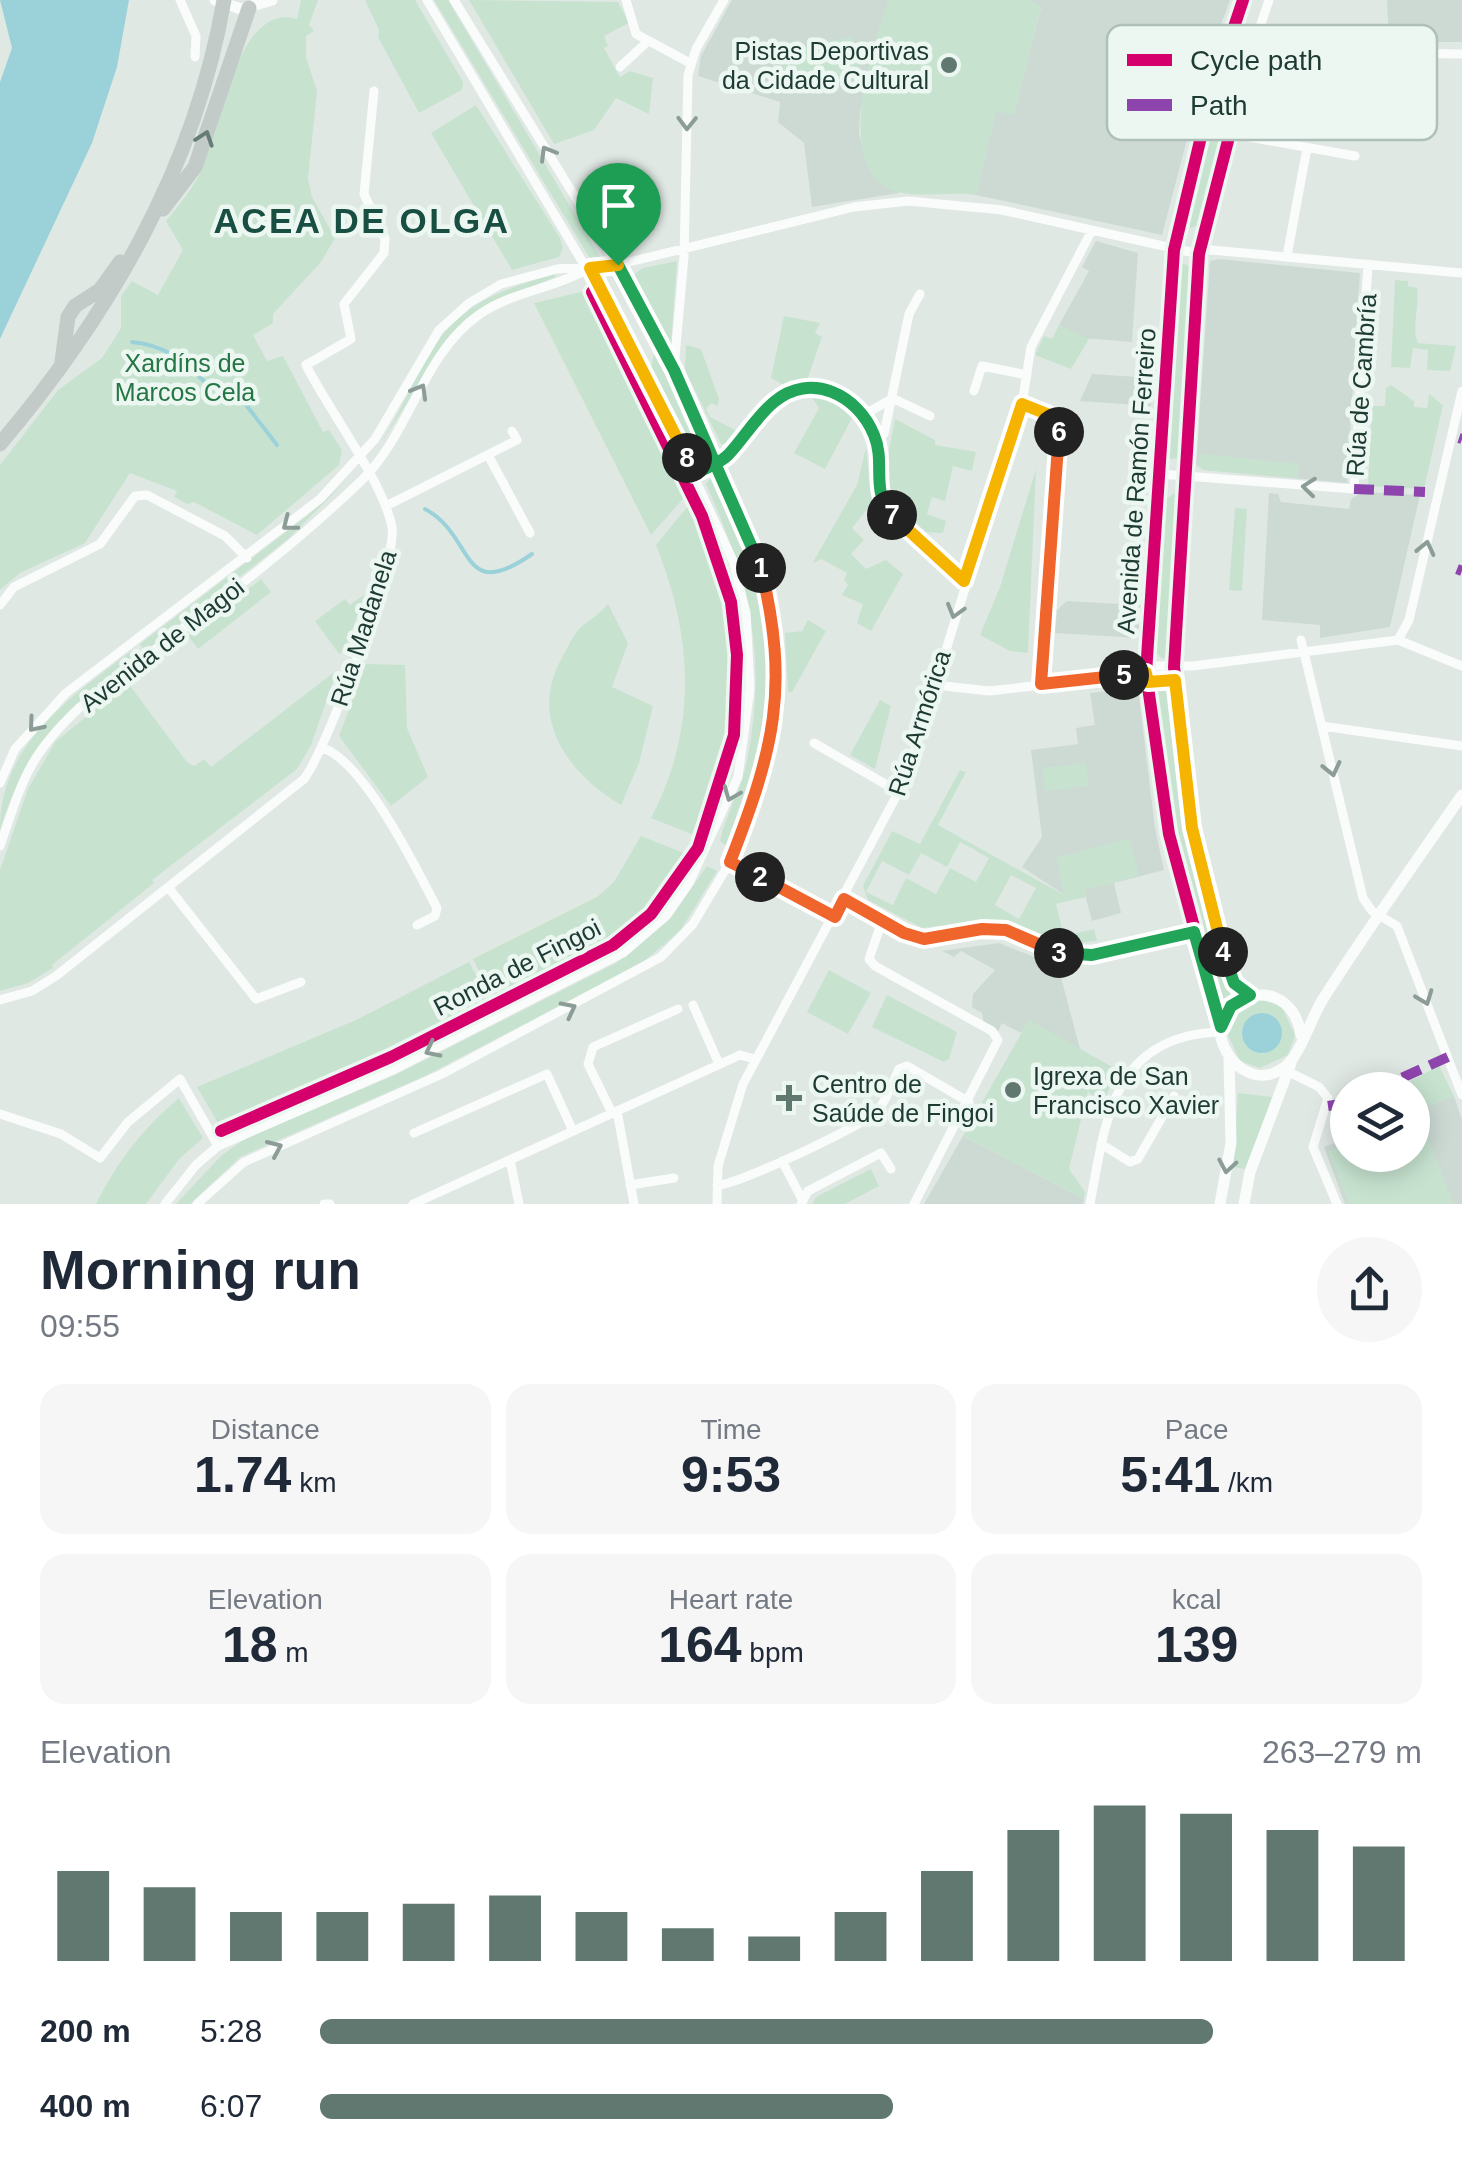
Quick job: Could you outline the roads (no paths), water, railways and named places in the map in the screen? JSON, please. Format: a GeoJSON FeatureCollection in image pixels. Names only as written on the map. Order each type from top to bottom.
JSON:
{"type":"FeatureCollection","features":[{"type":"Feature","properties":{"kind":"highway"},"geometry":{"type":"LineString","coordinates":[[0,444],[61,367],[117,285],[152,218],[182,156],[203,96],[224,0]]}},
{"type":"Feature","properties":{"kind":"highway"},"geometry":{"type":"LineString","coordinates":[[152,218],[177,194],[195,167],[245,8]]}},
{"type":"Feature","properties":{"kind":"highway"},"geometry":{"type":"LineString","coordinates":[[61,367],[68,317],[75,306],[100,290],[135,250]]}},
{"type":"Feature","properties":{"kind":"street"},"geometry":{"type":"LineString","coordinates":[[180,0],[196,36],[195,57]]}},
{"type":"Feature","properties":{"kind":"street"},"geometry":{"type":"LineString","coordinates":[[214,0],[245,8],[272,0]]}},
{"type":"Feature","properties":{"kind":"street","name":"Ronda de Fingoi"},"geometry":{"type":"LineString","coordinates":[[165,1204],[196,1165],[218,1146],[395,1069],[623,954],[667,914],[704,858],[738,777],[750,688],[746,613],[732,560],[636,352],[590,268],[427,0]]}},
{"type":"Feature","properties":{"kind":"street"},"geometry":{"type":"LineString","coordinates":[[197,1204],[244,1162],[442,1074],[635,975],[662,957],[693,924],[730,861],[771,746],[775,640],[759,560],[717,462],[618,265],[454,0]]}},
{"type":"Feature","properties":{"kind":"street"},"geometry":{"type":"LineString","coordinates":[[626,0],[636,34],[690,63]]}},
{"type":"Feature","properties":{"kind":"street"},"geometry":{"type":"LineString","coordinates":[[675,356],[684,248],[690,63],[724,0]]}},
{"type":"Feature","properties":{"kind":"street","name":"Avenida de Ramón Ferreiro"},"geometry":{"type":"LineString","coordinates":[[1234,25],[1243,0]]}},
{"type":"Feature","properties":{"kind":"street","name":"Avenida de Ramón Ferreiro"},"geometry":{"type":"LineString","coordinates":[[1260,25],[1270,0]]}},
{"type":"Feature","properties":{"kind":"street"},"geometry":{"type":"LineString","coordinates":[[620,67],[647,42]]}},
{"type":"Feature","properties":{"kind":"street"},"geometry":{"type":"LineString","coordinates":[[1437,54],[1462,54]]}},
{"type":"Feature","properties":{"kind":"street"},"geometry":{"type":"LineString","coordinates":[[368,474],[306,365],[351,339],[344,304],[384,253],[385,240],[364,194],[374,91]]}},
{"type":"Feature","properties":{"kind":"street","name":"Avenida de Ramón Ferreiro"},"geometry":{"type":"LineString","coordinates":[[1202,140],[1174,250],[1147,674],[1169,834],[1220,1029]]}},
{"type":"Feature","properties":{"kind":"street","name":"Avenida de Ramón Ferreiro"},"geometry":{"type":"LineString","coordinates":[[1227,140],[1200,247],[1174,667],[1196,845],[1228,970],[1238,988],[1250,995]]}},
{"type":"Feature","properties":{"kind":"street"},"geometry":{"type":"LineString","coordinates":[[1262,140],[1356,156]]}},
{"type":"Feature","properties":{"kind":"street"},"geometry":{"type":"LineString","coordinates":[[1287,256],[1308,148]]}},
{"type":"Feature","properties":{"kind":"street"},"geometry":{"type":"LineString","coordinates":[[590,268],[618,265],[854,207],[908,200],[1002,210],[1174,250],[1200,247],[1462,273]]}},
{"type":"Feature","properties":{"kind":"street","name":"Rúa Armórica"},"geometry":{"type":"LineString","coordinates":[[717,1204],[726,1128],[755,1059],[835,917],[899,792],[1022,404],[1031,347],[1092,230]]}},
{"type":"Feature","properties":{"kind":"street"},"geometry":{"type":"LineString","coordinates":[[1177,234],[1200,247]]}},
{"type":"Feature","properties":{"kind":"street","name":"Rúa de Cambría"},"geometry":{"type":"LineString","coordinates":[[1160,474],[1354,489],[1368,264]]}},
{"type":"Feature","properties":{"kind":"street","name":"Avenida de Magoi"},"geometry":{"type":"LineString","coordinates":[[0,783],[15,749],[66,693],[320,499],[360,458],[440,330],[470,303],[516,279],[557,268],[590,268]]}},
{"type":"Feature","properties":{"kind":"street","name":"Avenida de Magoi"},"geometry":{"type":"LineString","coordinates":[[0,846],[31,759],[52,733],[80,706],[302,538],[368,474],[440,356],[478,316],[590,268]]}},
{"type":"Feature","properties":{"kind":"street"},"geometry":{"type":"LineString","coordinates":[[876,440],[884,434],[910,314],[920,294]]}},
{"type":"Feature","properties":{"kind":"street"},"geometry":{"type":"LineString","coordinates":[[636,352],[658,342]]}},
{"type":"Feature","properties":{"kind":"street"},"geometry":{"type":"LineString","coordinates":[[974,391],[982,366],[1027,374]]}},
{"type":"Feature","properties":{"kind":"street"},"geometry":{"type":"LineString","coordinates":[[694,474],[717,462],[778,398],[796,391],[830,390],[852,401],[864,414],[876,440],[878,489],[884,506],[964,581]]}},
{"type":"Feature","properties":{"kind":"street"},"geometry":{"type":"LineString","coordinates":[[1398,640],[1409,620],[1462,391]]}},
{"type":"Feature","properties":{"kind":"street"},"geometry":{"type":"LineString","coordinates":[[864,414],[892,398]]}},
{"type":"Feature","properties":{"kind":"street"},"geometry":{"type":"LineString","coordinates":[[892,398],[930,416]]}},
{"type":"Feature","properties":{"kind":"street"},"geometry":{"type":"LineString","coordinates":[[1022,404],[1052,416],[1059,427],[1041,684]]}},
{"type":"Feature","properties":{"kind":"street"},"geometry":{"type":"LineString","coordinates":[[386,506],[516,440],[512,431]]}},
{"type":"Feature","properties":{"kind":"street"},"geometry":{"type":"LineString","coordinates":[[488,455],[530,534]]}},
{"type":"Feature","properties":{"kind":"street","name":"Rúa Madanela"},"geometry":{"type":"LineString","coordinates":[[0,1000],[43,985],[304,779],[322,748],[392,550],[386,506],[368,474]]}},
{"type":"Feature","properties":{"kind":"street"},"geometry":{"type":"LineString","coordinates":[[0,605],[14,587],[100,544],[135,496],[148,495],[225,536],[246,558]]}},
{"type":"Feature","properties":{"kind":"street"},"geometry":{"type":"LineString","coordinates":[[1301,640],[1362,898],[1397,926],[1462,1095]]}},
{"type":"Feature","properties":{"kind":"street"},"geometry":{"type":"LineString","coordinates":[[1174,667],[1398,640],[1462,666]]}},
{"type":"Feature","properties":{"kind":"street","name":"Avenida de Ramón Ferreiro"},"geometry":{"type":"LineString","coordinates":[[1147,674],[1174,667]]}},
{"type":"Feature","properties":{"kind":"street"},"geometry":{"type":"LineString","coordinates":[[934,686],[968,691],[1147,674],[1175,680]]}},
{"type":"Feature","properties":{"kind":"street"},"geometry":{"type":"LineString","coordinates":[[1322,726],[1462,746]]}},
{"type":"Feature","properties":{"kind":"street"},"geometry":{"type":"LineString","coordinates":[[814,743],[899,792]]}},
{"type":"Feature","properties":{"kind":"street"},"geometry":{"type":"LineString","coordinates":[[322,748],[342,762],[383,810],[432,898],[435,916],[418,925]]}},
{"type":"Feature","properties":{"kind":"street"},"geometry":{"type":"LineString","coordinates":[[1244,1204],[1250,1172],[1301,1035],[1462,795]]}},
{"type":"Feature","properties":{"kind":"street"},"geometry":{"type":"LineString","coordinates":[[710,845],[730,861],[835,917]]}},
{"type":"Feature","properties":{"kind":"street"},"geometry":{"type":"LineString","coordinates":[[704,858],[730,861]]}},
{"type":"Feature","properties":{"kind":"street"},"geometry":{"type":"LineString","coordinates":[[168,887],[256,1000],[301,982]]}},
{"type":"Feature","properties":{"kind":"street"},"geometry":{"type":"LineString","coordinates":[[844,899],[924,939],[982,929],[1006,930],[1072,956],[1194,932]]}},
{"type":"Feature","properties":{"kind":"street"},"geometry":{"type":"LineString","coordinates":[[882,921],[870,947],[869,958],[875,966],[996,1036],[998,1045],[914,1204]]}},
{"type":"Feature","properties":{"kind":"street"},"geometry":{"type":"LineString","coordinates":[[1220,1204],[1231,1143],[1229,1059],[1220,1029],[1231,1006],[1250,995],[1275,996],[1286,1002],[1300,1023],[1301,1035]]}},
{"type":"Feature","properties":{"kind":"street"},"geometry":{"type":"LineString","coordinates":[[693,1005],[719,1064]]}},
{"type":"Feature","properties":{"kind":"street"},"geometry":{"type":"LineString","coordinates":[[634,1204],[614,1112],[588,1064],[593,1047],[678,1010]]}},
{"type":"Feature","properties":{"kind":"street"},"geometry":{"type":"LineString","coordinates":[[1090,1204],[1114,1094],[1144,1058],[1167,1044],[1220,1029]]}},
{"type":"Feature","properties":{"kind":"street"},"geometry":{"type":"LineString","coordinates":[[413,1204],[740,1055],[755,1059]]}},
{"type":"Feature","properties":{"kind":"street"},"geometry":{"type":"LineString","coordinates":[[1229,1059],[1249,1073],[1288,1066],[1324,1091],[1329,1102],[1313,1147],[1337,1204]]}},
{"type":"Feature","properties":{"kind":"street"},"geometry":{"type":"LineString","coordinates":[[717,1185],[731,1184],[782,1162],[877,1112],[900,1069],[907,1066],[970,1102]]}},
{"type":"Feature","properties":{"kind":"street"},"geometry":{"type":"LineString","coordinates":[[414,1133],[547,1074],[573,1131]]}},
{"type":"Feature","properties":{"kind":"street"},"geometry":{"type":"LineString","coordinates":[[0,1114],[61,1134],[100,1158],[142,1110],[180,1079],[218,1146]]}},
{"type":"Feature","properties":{"kind":"street"},"geometry":{"type":"LineString","coordinates":[[1101,1144],[1130,1162],[1138,1159],[1174,1096]]}},
{"type":"Feature","properties":{"kind":"street"},"geometry":{"type":"LineString","coordinates":[[802,1202],[808,1191],[881,1153],[890,1169]]}},
{"type":"Feature","properties":{"kind":"street"},"geometry":{"type":"LineString","coordinates":[[510,1160],[519,1204]]}},
{"type":"Feature","properties":{"kind":"street"},"geometry":{"type":"LineString","coordinates":[[782,1162],[802,1202]]}},
{"type":"Feature","properties":{"kind":"street"},"geometry":{"type":"LineString","coordinates":[[630,1185],[674,1178]]}},
{"type":"Feature","properties":{"kind":"water"},"geometry":{"type":"Polygon","coordinates":[[[0,0],[129,0],[117,67],[92,143],[0,339],[0,82],[12,48],[0,0]]]}},
{"type":"Feature","properties":{"kind":"water"},"geometry":{"type":"Polygon","coordinates":[[[1262,1013],[1276,1019],[1282,1033],[1276,1047],[1262,1053],[1248,1047],[1242,1033],[1248,1019],[1262,1013]]]}},
{"type":"Feature","properties":{"kind":"waterway"},"geometry":{"type":"LineString","coordinates":[[132,342],[164,351],[182,361],[207,384],[224,385],[236,392],[277,445]]}},
{"type":"Feature","properties":{"kind":"waterway"},"geometry":{"type":"LineString","coordinates":[[425,509],[441,521],[480,569],[492,572],[509,568],[532,554]]}},
{"type":"Feature","properties":{"kind":"place","name":"Pistas Deportivas da Cidade Cultural"},"geometry":{"type":"Point","coordinates":[949,65]}},
{"type":"Feature","properties":{"kind":"place","name":"Igrexa de San Francisco Xavier"},"geometry":{"type":"Point","coordinates":[1013,1090]}},
{"type":"Feature","properties":{"kind":"place","name":"Centro de Saúde de Fingoi"},"geometry":{"type":"Point","coordinates":[789,1098]}},
{"type":"Feature","properties":{"kind":"district","name":"ACEA DE OLGA"},"geometry":{"type":"Point","coordinates":[362,220]}},
{"type":"Feature","properties":{"kind":"park label","name":"Xardíns de Marcos Cela"},"geometry":{"type":"Point","coordinates":[185,378]}}]}
